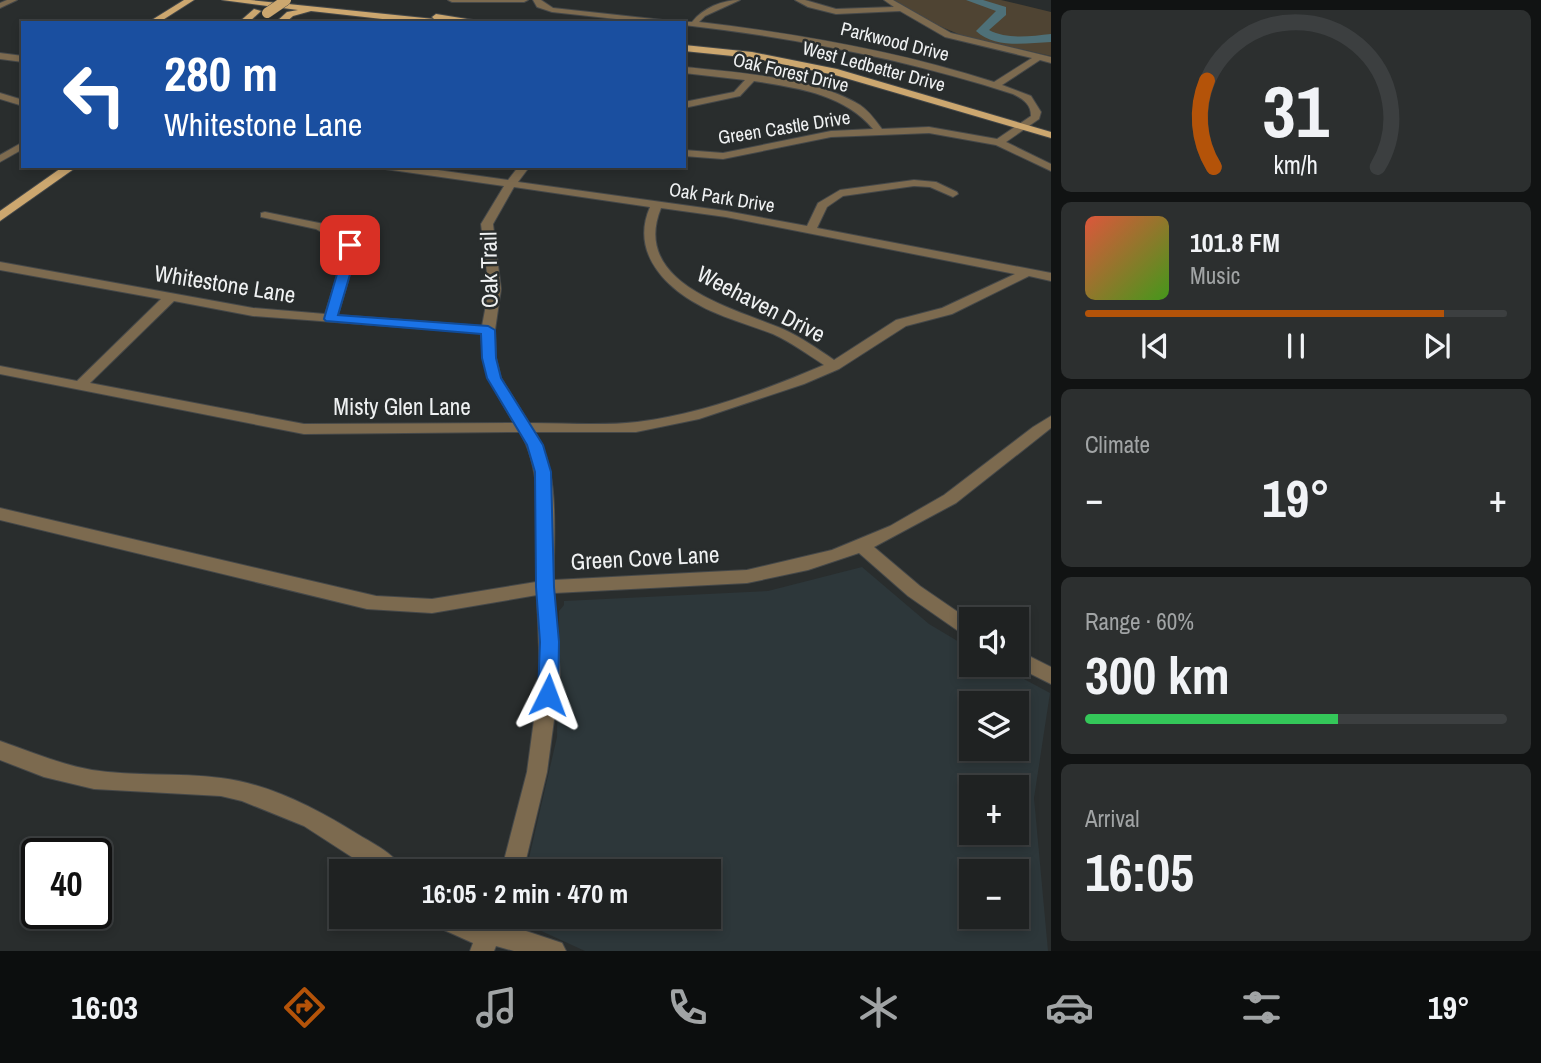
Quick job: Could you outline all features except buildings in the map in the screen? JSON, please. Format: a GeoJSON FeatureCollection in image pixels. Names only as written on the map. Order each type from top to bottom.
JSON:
{"type":"FeatureCollection","features":[{"type":"Feature","properties":{"kind":"main road"},"geometry":{"type":"LineString","coordinates":[[154,21],[190,0]]}},
{"type":"Feature","properties":{"kind":"main road"},"geometry":{"type":"LineString","coordinates":[[226,0],[289,9],[292,11],[290,15]]}},
{"type":"Feature","properties":{"kind":"main road"},"geometry":{"type":"LineString","coordinates":[[245,21],[268,6],[307,0]]}},
{"type":"Feature","properties":{"kind":"main road"},"geometry":{"type":"LineString","coordinates":[[315,0],[323,8]]}},
{"type":"Feature","properties":{"kind":"main road"},"geometry":{"type":"LineString","coordinates":[[287,1],[323,8]]}},
{"type":"Feature","properties":{"kind":"main road"},"geometry":{"type":"LineString","coordinates":[[268,6],[323,8],[466,21]]}},
{"type":"Feature","properties":{"kind":"main road"},"geometry":{"type":"LineString","coordinates":[[256,21],[268,6]]}},
{"type":"Feature","properties":{"kind":"main road"},"geometry":{"type":"LineString","coordinates":[[282,21],[290,15],[323,8]]}},
{"type":"Feature","properties":{"kind":"main road"},"geometry":{"type":"LineString","coordinates":[[398,15],[434,21]]}},
{"type":"Feature","properties":{"kind":"main road","name":"West Ledbetter Drive"},"geometry":{"type":"LineString","coordinates":[[686,46],[774,55],[842,68],[1027,124],[1051,128]]}},
{"type":"Feature","properties":{"kind":"main road","name":"West Ledbetter Drive"},"geometry":{"type":"LineString","coordinates":[[1027,124],[1051,135]]}},
{"type":"Feature","properties":{"kind":"main road"},"geometry":{"type":"LineString","coordinates":[[0,203],[59,168]]}},
{"type":"Feature","properties":{"kind":"main road"},"geometry":{"type":"LineString","coordinates":[[0,217],[60,168]]}},
{"type":"Feature","properties":{"kind":"street"},"geometry":{"type":"LineString","coordinates":[[0,6],[13,0]]}},
{"type":"Feature","properties":{"kind":"street"},"geometry":{"type":"LineString","coordinates":[[452,0],[524,0]]}},
{"type":"Feature","properties":{"kind":"street"},"geometry":{"type":"LineString","coordinates":[[537,0],[540,5],[552,10],[659,21]]}},
{"type":"Feature","properties":{"kind":"street"},"geometry":{"type":"LineString","coordinates":[[689,24],[702,14],[736,0]]}},
{"type":"Feature","properties":{"kind":"street"},"geometry":{"type":"LineString","coordinates":[[799,0],[813,8],[831,12],[902,9]]}},
{"type":"Feature","properties":{"kind":"street"},"geometry":{"type":"LineString","coordinates":[[888,0],[948,35],[1051,60]]}},
{"type":"Feature","properties":{"kind":"street","name":"Parkwood Drive"},"geometry":{"type":"LineString","coordinates":[[689,24],[840,45],[995,85],[1016,92],[1031,101],[1037,112],[1036,117],[1027,124]]}},
{"type":"Feature","properties":{"kind":"street"},"geometry":{"type":"LineString","coordinates":[[0,56],[21,59]]}},
{"type":"Feature","properties":{"kind":"street"},"geometry":{"type":"LineString","coordinates":[[995,85],[1039,57]]}},
{"type":"Feature","properties":{"kind":"street","name":"Oak Forest Drive"},"geometry":{"type":"LineString","coordinates":[[686,70],[751,79],[846,101],[863,112],[879,131]]}},
{"type":"Feature","properties":{"kind":"street"},"geometry":{"type":"LineString","coordinates":[[686,106],[737,94],[751,79]]}},
{"type":"Feature","properties":{"kind":"street"},"geometry":{"type":"LineString","coordinates":[[0,96],[21,102]]}},
{"type":"Feature","properties":{"kind":"street"},"geometry":{"type":"LineString","coordinates":[[999,142],[1027,124]]}},
{"type":"Feature","properties":{"kind":"street","name":"Green Castle Drive"},"geometry":{"type":"LineString","coordinates":[[686,153],[723,156],[794,140],[879,131],[946,131],[999,142],[1051,168]]}},
{"type":"Feature","properties":{"kind":"street"},"geometry":{"type":"LineString","coordinates":[[0,159],[21,146]]}},
{"type":"Feature","properties":{"kind":"street","name":"Oak Park Drive"},"geometry":{"type":"LineString","coordinates":[[399,168],[657,204],[811,229],[1051,277]]}},
{"type":"Feature","properties":{"kind":"street","name":"Oak Trail"},"geometry":{"type":"LineString","coordinates":[[515,859],[537,772],[546,716],[550,664],[545,587],[543,472],[535,445],[494,378],[489,358],[488,330],[495,289],[487,224],[491,214],[523,168]]}},
{"type":"Feature","properties":{"kind":"street"},"geometry":{"type":"LineString","coordinates":[[811,229],[822,205],[840,193],[914,183],[932,184],[953,194]]}},
{"type":"Feature","properties":{"kind":"street","name":"Weehaven Drive"},"geometry":{"type":"LineString","coordinates":[[657,204],[648,225],[650,252],[680,287],[709,307],[796,340],[834,366]]}},
{"type":"Feature","properties":{"kind":"street"},"geometry":{"type":"LineString","coordinates":[[265,215],[320,226],[349,242],[350,254],[330,319]]}},
{"type":"Feature","properties":{"kind":"street","name":"Whitestone Lane"},"geometry":{"type":"LineString","coordinates":[[0,266],[253,312],[488,330]]}},
{"type":"Feature","properties":{"kind":"street","name":"Misty Glen Lane"},"geometry":{"type":"LineString","coordinates":[[0,370],[304,429],[623,428],[666,422],[759,395],[834,366],[901,323],[947,311],[1028,272]]}},
{"type":"Feature","properties":{"kind":"street"},"geometry":{"type":"LineString","coordinates":[[79,386],[171,298]]}},
{"type":"Feature","properties":{"kind":"street","name":"Green Cove Lane"},"geometry":{"type":"LineString","coordinates":[[0,514],[367,602],[397,606],[442,605],[514,590],[718,580],[766,574],[810,564],[860,545],[951,499],[1051,421]]}},
{"type":"Feature","properties":{"kind":"street"},"geometry":{"type":"LineString","coordinates":[[860,545],[914,592],[959,622]]}},
{"type":"Feature","properties":{"kind":"street"},"geometry":{"type":"LineString","coordinates":[[1029,664],[1051,676]]}},
{"type":"Feature","properties":{"kind":"street"},"geometry":{"type":"LineString","coordinates":[[0,750],[44,765],[121,783],[224,788],[261,798],[300,813],[335,832],[374,859]]}},
{"type":"Feature","properties":{"kind":"street"},"geometry":{"type":"LineString","coordinates":[[465,929],[554,951]]}},
{"type":"Feature","properties":{"kind":"shaded area"},"geometry":{"type":"Polygon","coordinates":[[[894,0],[1001,0],[1051,12],[1051,56],[963,36],[937,25],[894,0]]]}},
{"type":"Feature","properties":{"kind":"shaded area"},"geometry":{"type":"Polygon","coordinates":[[[862,567],[929,624],[959,642],[959,677],[1020,677],[1050,693],[1034,798],[1048,951],[585,951],[537,929],[721,929],[721,859],[529,859],[557,737],[559,611],[564,601],[768,591],[862,567]]]}},
{"type":"Feature","properties":{"kind":"waterway"},"geometry":{"type":"LineString","coordinates":[[971,0],[1002,9],[1002,13],[982,31],[989,35],[1015,40],[1051,38]]}},
{"type":"Feature","properties":{"kind":"route"},"geometry":{"type":"LineString","coordinates":[[350,245],[350,254],[330,319],[488,330],[489,358],[494,378],[535,445],[543,472],[550,675],[548,695]]}}]}
